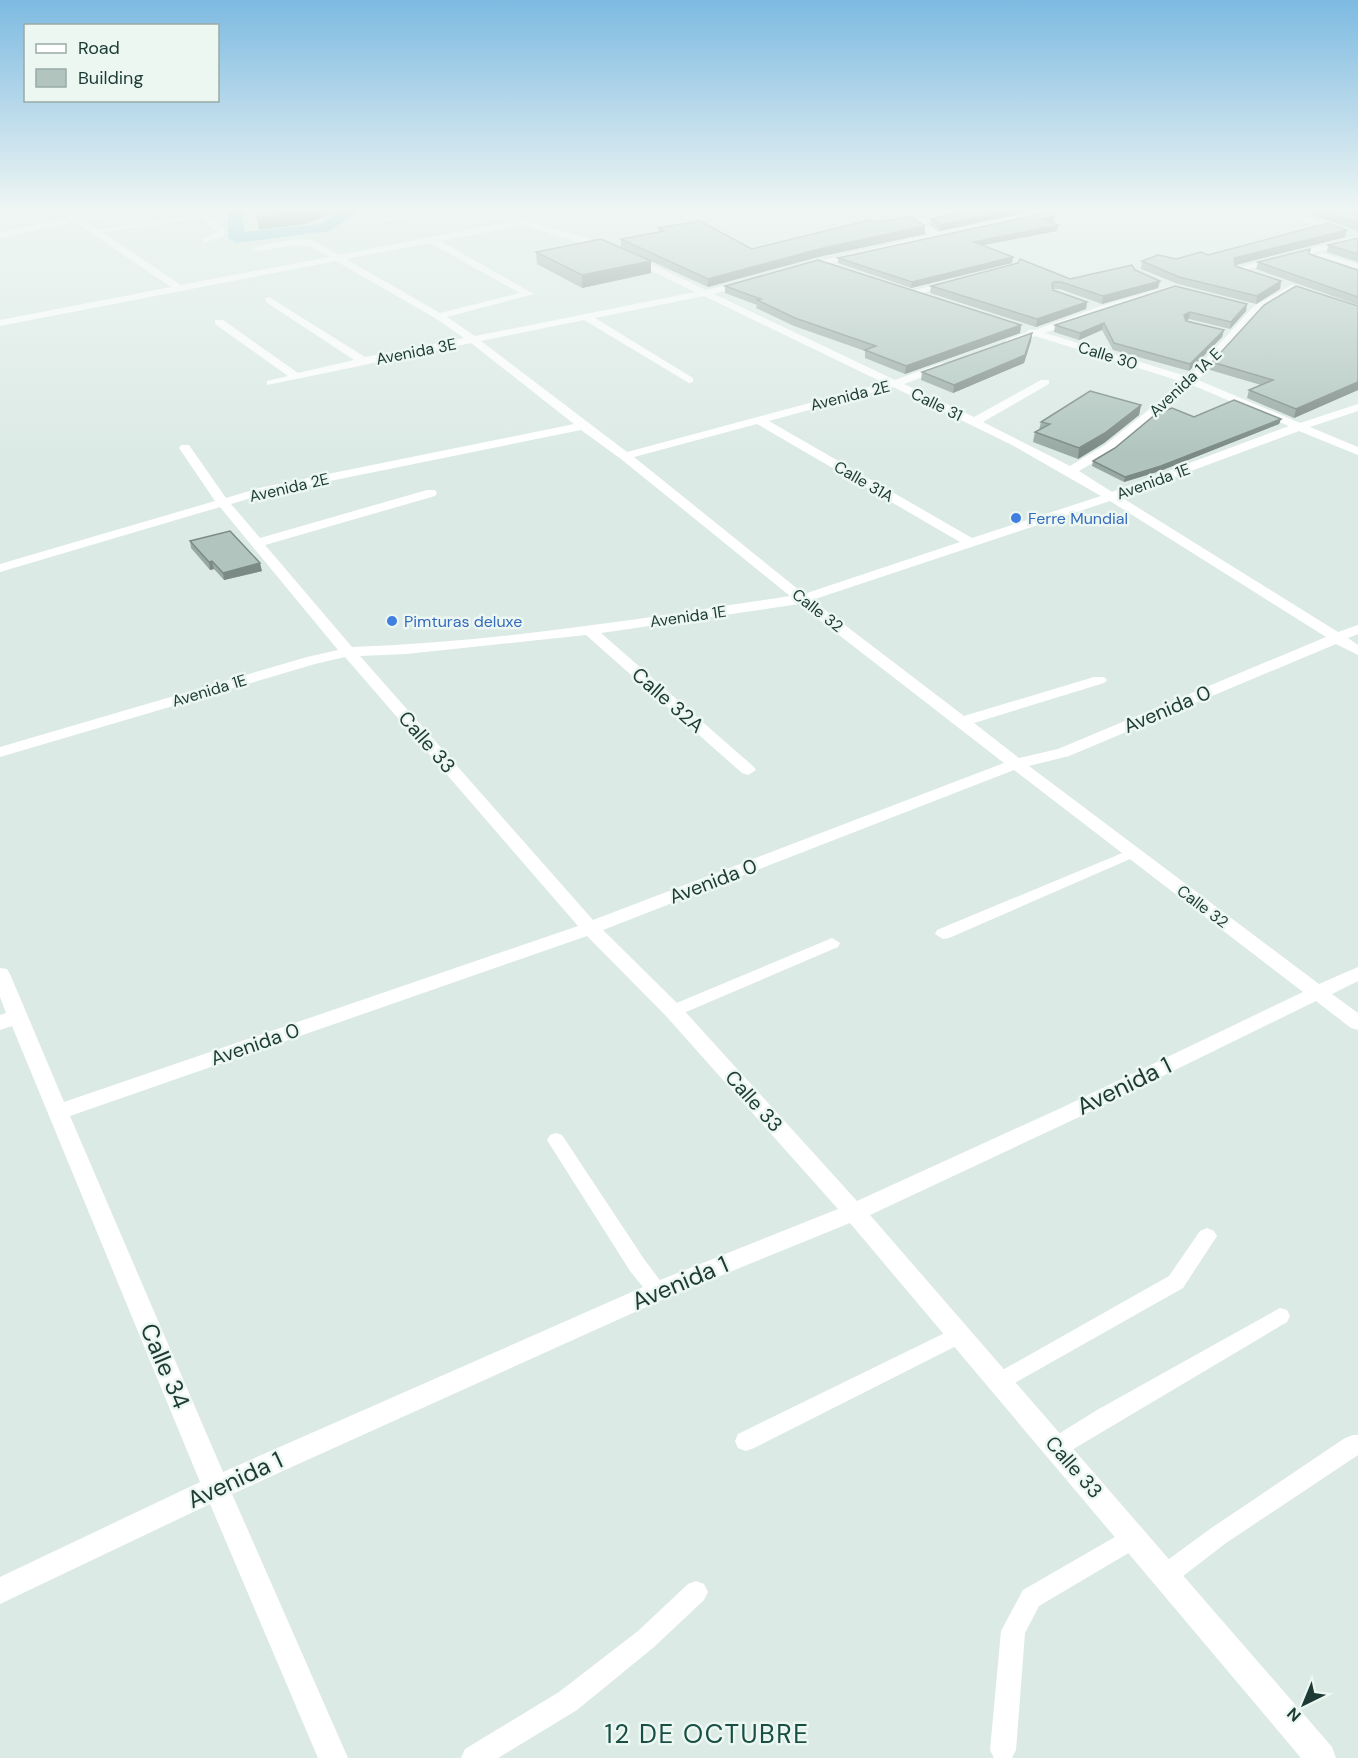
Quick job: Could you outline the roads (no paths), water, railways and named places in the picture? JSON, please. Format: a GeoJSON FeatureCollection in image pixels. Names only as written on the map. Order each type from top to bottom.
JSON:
{"type":"FeatureCollection","features":[{"type":"Feature","properties":{"kind":"street"},"geometry":{"type":"LineString","coordinates":[[0,323],[182,289]]}},
{"type":"Feature","properties":{"kind":"street","name":"Calle 32"},"geometry":{"type":"LineString","coordinates":[[393,289],[474,340],[625,456],[802,599],[1132,853],[1358,1023]]}},
{"type":"Feature","properties":{"kind":"street"},"geometry":{"type":"LineString","coordinates":[[439,316],[529,294],[520,289]]}},
{"type":"Feature","properties":{"kind":"street","name":"Calle 31"},"geometry":{"type":"LineString","coordinates":[[699,289],[896,383],[1070,471],[1334,639],[1358,651]]}},
{"type":"Feature","properties":{"kind":"street","name":"Avenida 3E"},"geometry":{"type":"LineString","coordinates":[[271,382],[716,289]]}},
{"type":"Feature","properties":{"kind":"street"},"geometry":{"type":"LineString","coordinates":[[919,289],[906,292],[933,301]]}},
{"type":"Feature","properties":{"kind":"street"},"geometry":{"type":"LineString","coordinates":[[1002,344],[1102,309],[1179,290],[1177,289]]}},
{"type":"Feature","properties":{"kind":"street","name":"Avenida 1A E"},"geometry":{"type":"LineString","coordinates":[[1070,471],[1109,448],[1191,381],[1251,308],[1289,289]]}},
{"type":"Feature","properties":{"kind":"street"},"geometry":{"type":"LineString","coordinates":[[79,294],[94,305]]}},
{"type":"Feature","properties":{"kind":"street"},"geometry":{"type":"LineString","coordinates":[[269,300],[363,361]]}},
{"type":"Feature","properties":{"kind":"street"},"geometry":{"type":"LineString","coordinates":[[1084,302],[1102,309]]}},
{"type":"Feature","properties":{"kind":"street"},"geometry":{"type":"LineString","coordinates":[[586,317],[689,380]]}},
{"type":"Feature","properties":{"kind":"street"},"geometry":{"type":"LineString","coordinates":[[219,322],[295,376]]}},
{"type":"Feature","properties":{"kind":"street","name":"Calle 30"},"geometry":{"type":"LineString","coordinates":[[1012,326],[1191,381],[1358,451]]}},
{"type":"Feature","properties":{"kind":"street","name":"Avenida 2E"},"geometry":{"type":"LineString","coordinates":[[625,456],[896,383],[960,360]]}},
{"type":"Feature","properties":{"kind":"street"},"geometry":{"type":"LineString","coordinates":[[974,422],[1045,382]]}},
{"type":"Feature","properties":{"kind":"street","name":"Avenida 1E"},"geometry":{"type":"LineString","coordinates":[[0,752],[312,660],[348,652],[406,650],[589,630],[802,599],[1110,497],[1358,407]]}},
{"type":"Feature","properties":{"kind":"street","name":"Calle 31A"},"geometry":{"type":"LineString","coordinates":[[757,419],[972,543]]}},
{"type":"Feature","properties":{"kind":"street","name":"Avenida 2E"},"geometry":{"type":"LineString","coordinates":[[0,568],[259,492],[583,426]]}},
{"type":"Feature","properties":{"kind":"street","name":"Calle 33"},"geometry":{"type":"LineString","coordinates":[[185,448],[223,503],[348,652],[590,928],[673,1011],[854,1212],[1321,1758]]}},
{"type":"Feature","properties":{"kind":"street"},"geometry":{"type":"LineString","coordinates":[[257,543],[431,493]]}},
{"type":"Feature","properties":{"kind":"street","name":"Avenida 0"},"geometry":{"type":"LineString","coordinates":[[59,1112],[590,928],[1016,764],[1064,753],[1358,629]]}},
{"type":"Feature","properties":{"kind":"street","name":"Calle 32A"},"geometry":{"type":"LineString","coordinates":[[589,630],[748,771]]}},
{"type":"Feature","properties":{"kind":"street"},"geometry":{"type":"LineString","coordinates":[[962,722],[1099,680]]}},
{"type":"Feature","properties":{"kind":"street","name":"Avenida 1"},"geometry":{"type":"LineString","coordinates":[[0,1591],[216,1488],[658,1291],[854,1212],[1358,973]]}},
{"type":"Feature","properties":{"kind":"street","name":"Calle 34"},"geometry":{"type":"LineString","coordinates":[[0,974],[9,1020],[59,1112],[216,1488],[333,1758]]}},
{"type":"Feature","properties":{"kind":"lane"},"geometry":{"type":"LineString","coordinates":[[943,934],[1132,853]]}},
{"type":"Feature","properties":{"kind":"lane"},"geometry":{"type":"LineString","coordinates":[[673,1011],[832,943]]}},
{"type":"Feature","properties":{"kind":"lane"},"geometry":{"type":"LineString","coordinates":[[556,1140],[637,1265],[658,1291]]}},
{"type":"Feature","properties":{"kind":"lane"},"geometry":{"type":"LineString","coordinates":[[999,1382],[1176,1282],[1207,1236]]}},
{"type":"Feature","properties":{"kind":"lane"},"geometry":{"type":"LineString","coordinates":[[1057,1447],[1105,1416],[1280,1316]]}},
{"type":"Feature","properties":{"kind":"lane"},"geometry":{"type":"LineString","coordinates":[[746,1441],[959,1335]]}},
{"type":"Feature","properties":{"kind":"lane"},"geometry":{"type":"LineString","coordinates":[[1166,1575],[1218,1536],[1353,1445],[1358,1445]]}},
{"type":"Feature","properties":{"kind":"lane"},"geometry":{"type":"LineString","coordinates":[[1003,1750],[1013,1631],[1031,1598],[1134,1537]]}},
{"type":"Feature","properties":{"kind":"lane"},"geometry":{"type":"LineString","coordinates":[[474,1758],[568,1701],[646,1639],[696,1592]]}},
{"type":"Feature","properties":{"kind":"place","name":"Ferre Mundial"},"geometry":{"type":"Point","coordinates":[1016,518]}},
{"type":"Feature","properties":{"kind":"place","name":"Pimturas deluxe"},"geometry":{"type":"Point","coordinates":[392,621]}},
{"type":"Feature","properties":{"kind":"district","name":"12 DE OCTUBRE"},"geometry":{"type":"Point","coordinates":[707,1734]}}]}
